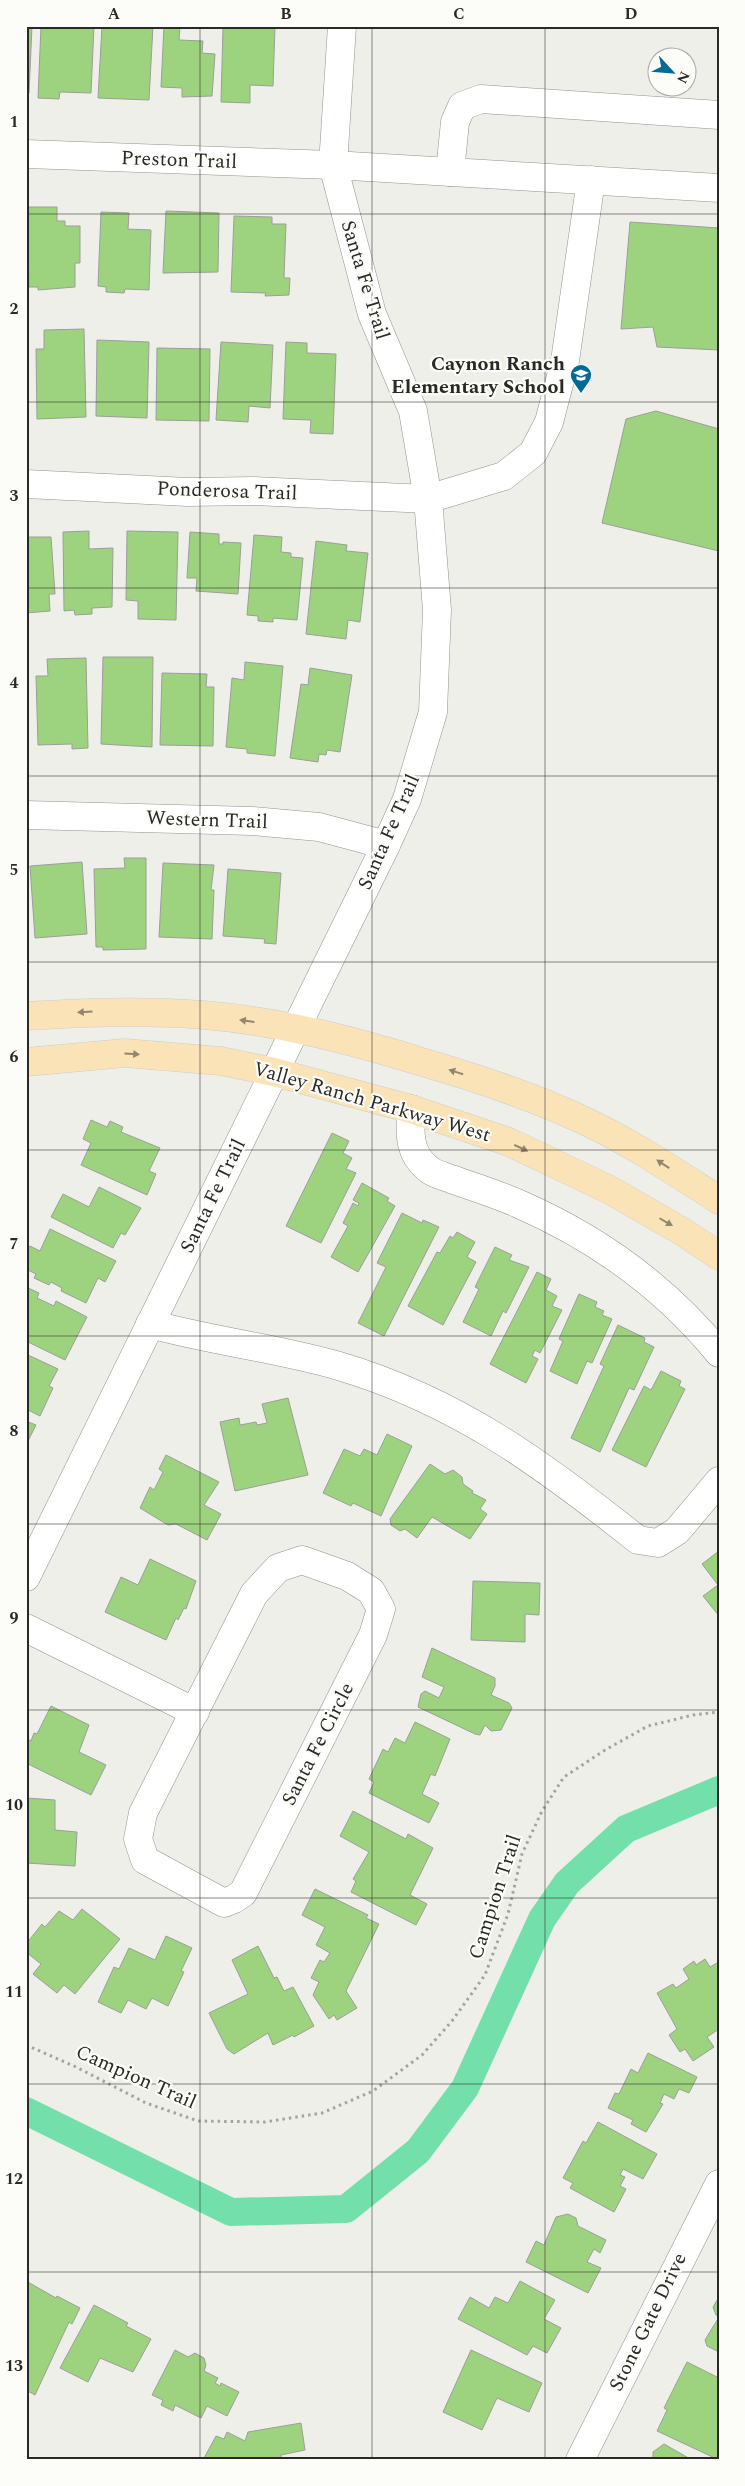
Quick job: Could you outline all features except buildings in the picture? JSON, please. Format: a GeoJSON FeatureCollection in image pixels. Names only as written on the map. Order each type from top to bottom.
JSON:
{"type":"FeatureCollection","features":[{"type":"Feature","properties":{"kind":"main road"},"geometry":{"type":"LineString","coordinates":[[26,1016],[103,1011],[204,1015],[296,1028],[370,1046],[539,1100],[645,1153],[719,1200]]}},
{"type":"Feature","properties":{"kind":"main road","name":"Valley Ranch Parkway West"},"geometry":{"type":"LineString","coordinates":[[26,1062],[125,1053],[221,1061],[274,1072],[411,1109],[509,1142],[610,1190],[683,1232],[719,1256]]}},
{"type":"Feature","properties":{"kind":"street","name":"Santa Fe Trail"},"geometry":{"type":"LineString","coordinates":[[26,1577],[408,799],[432,712],[437,610],[428,499],[413,411],[372,314],[333,166],[342,26]]}},
{"type":"Feature","properties":{"kind":"street"},"geometry":{"type":"LineString","coordinates":[[450,172],[455,122],[462,106],[481,99],[719,115]]}},
{"type":"Feature","properties":{"kind":"street","name":"Preston Trail"},"geometry":{"type":"LineString","coordinates":[[26,154],[333,166],[719,188]]}},
{"type":"Feature","properties":{"kind":"street","name":"Ponderosa Trail"},"geometry":{"type":"LineString","coordinates":[[26,484],[188,492],[252,491],[428,499],[504,476],[533,453],[549,422],[565,361],[591,180]]}},
{"type":"Feature","properties":{"kind":"street","name":"Western Trail"},"geometry":{"type":"LineString","coordinates":[[26,814],[252,821],[318,826],[386,845]]}},
{"type":"Feature","properties":{"kind":"street"},"geometry":{"type":"LineString","coordinates":[[411,1109],[410,1137],[415,1156],[429,1170],[518,1203],[572,1229],[629,1266],[665,1295],[694,1323],[719,1353]]}},
{"type":"Feature","properties":{"kind":"street"},"geometry":{"type":"LineString","coordinates":[[150,1324],[189,1335],[258,1346],[340,1366],[426,1399],[465,1417],[523,1453],[638,1540],[658,1544],[677,1531],[719,1481]]}},
{"type":"Feature","properties":{"kind":"street","name":"Santa Fe Circle"},"geometry":{"type":"LineString","coordinates":[[302,1560],[347,1576],[371,1591],[381,1609],[373,1634],[242,1892],[234,1899],[224,1902],[145,1860],[138,1839],[144,1814],[195,1712],[254,1594],[278,1568],[302,1560]]}},
{"type":"Feature","properties":{"kind":"street"},"geometry":{"type":"LineString","coordinates":[[26,1628],[195,1712]]}},
{"type":"Feature","properties":{"kind":"street","name":"Stone Gate Drive"},"geometry":{"type":"LineString","coordinates":[[580,2460],[719,2184]]}},
{"type":"Feature","properties":{"kind":"path","name":"Campion Trail"},"geometry":{"type":"LineString","coordinates":[[26,2045],[76,2067],[146,2103],[198,2121],[265,2122],[322,2113],[373,2091],[422,2054],[452,2021],[485,1975],[508,1914],[522,1854],[542,1811],[564,1777],[605,1750],[648,1726],[719,1712]]}},
{"type":"Feature","properties":{"kind":"waterway"},"geometry":{"type":"LineString","coordinates":[[26,2111],[231,2212],[346,2209],[418,2151],[465,2088],[542,1919],[567,1883],[626,1829],[719,1790]]}},
{"type":"Feature","properties":{"kind":"place","name":"Caynon Ranch Elementary School"},"geometry":{"type":"Point","coordinates":[581,394]}}]}
